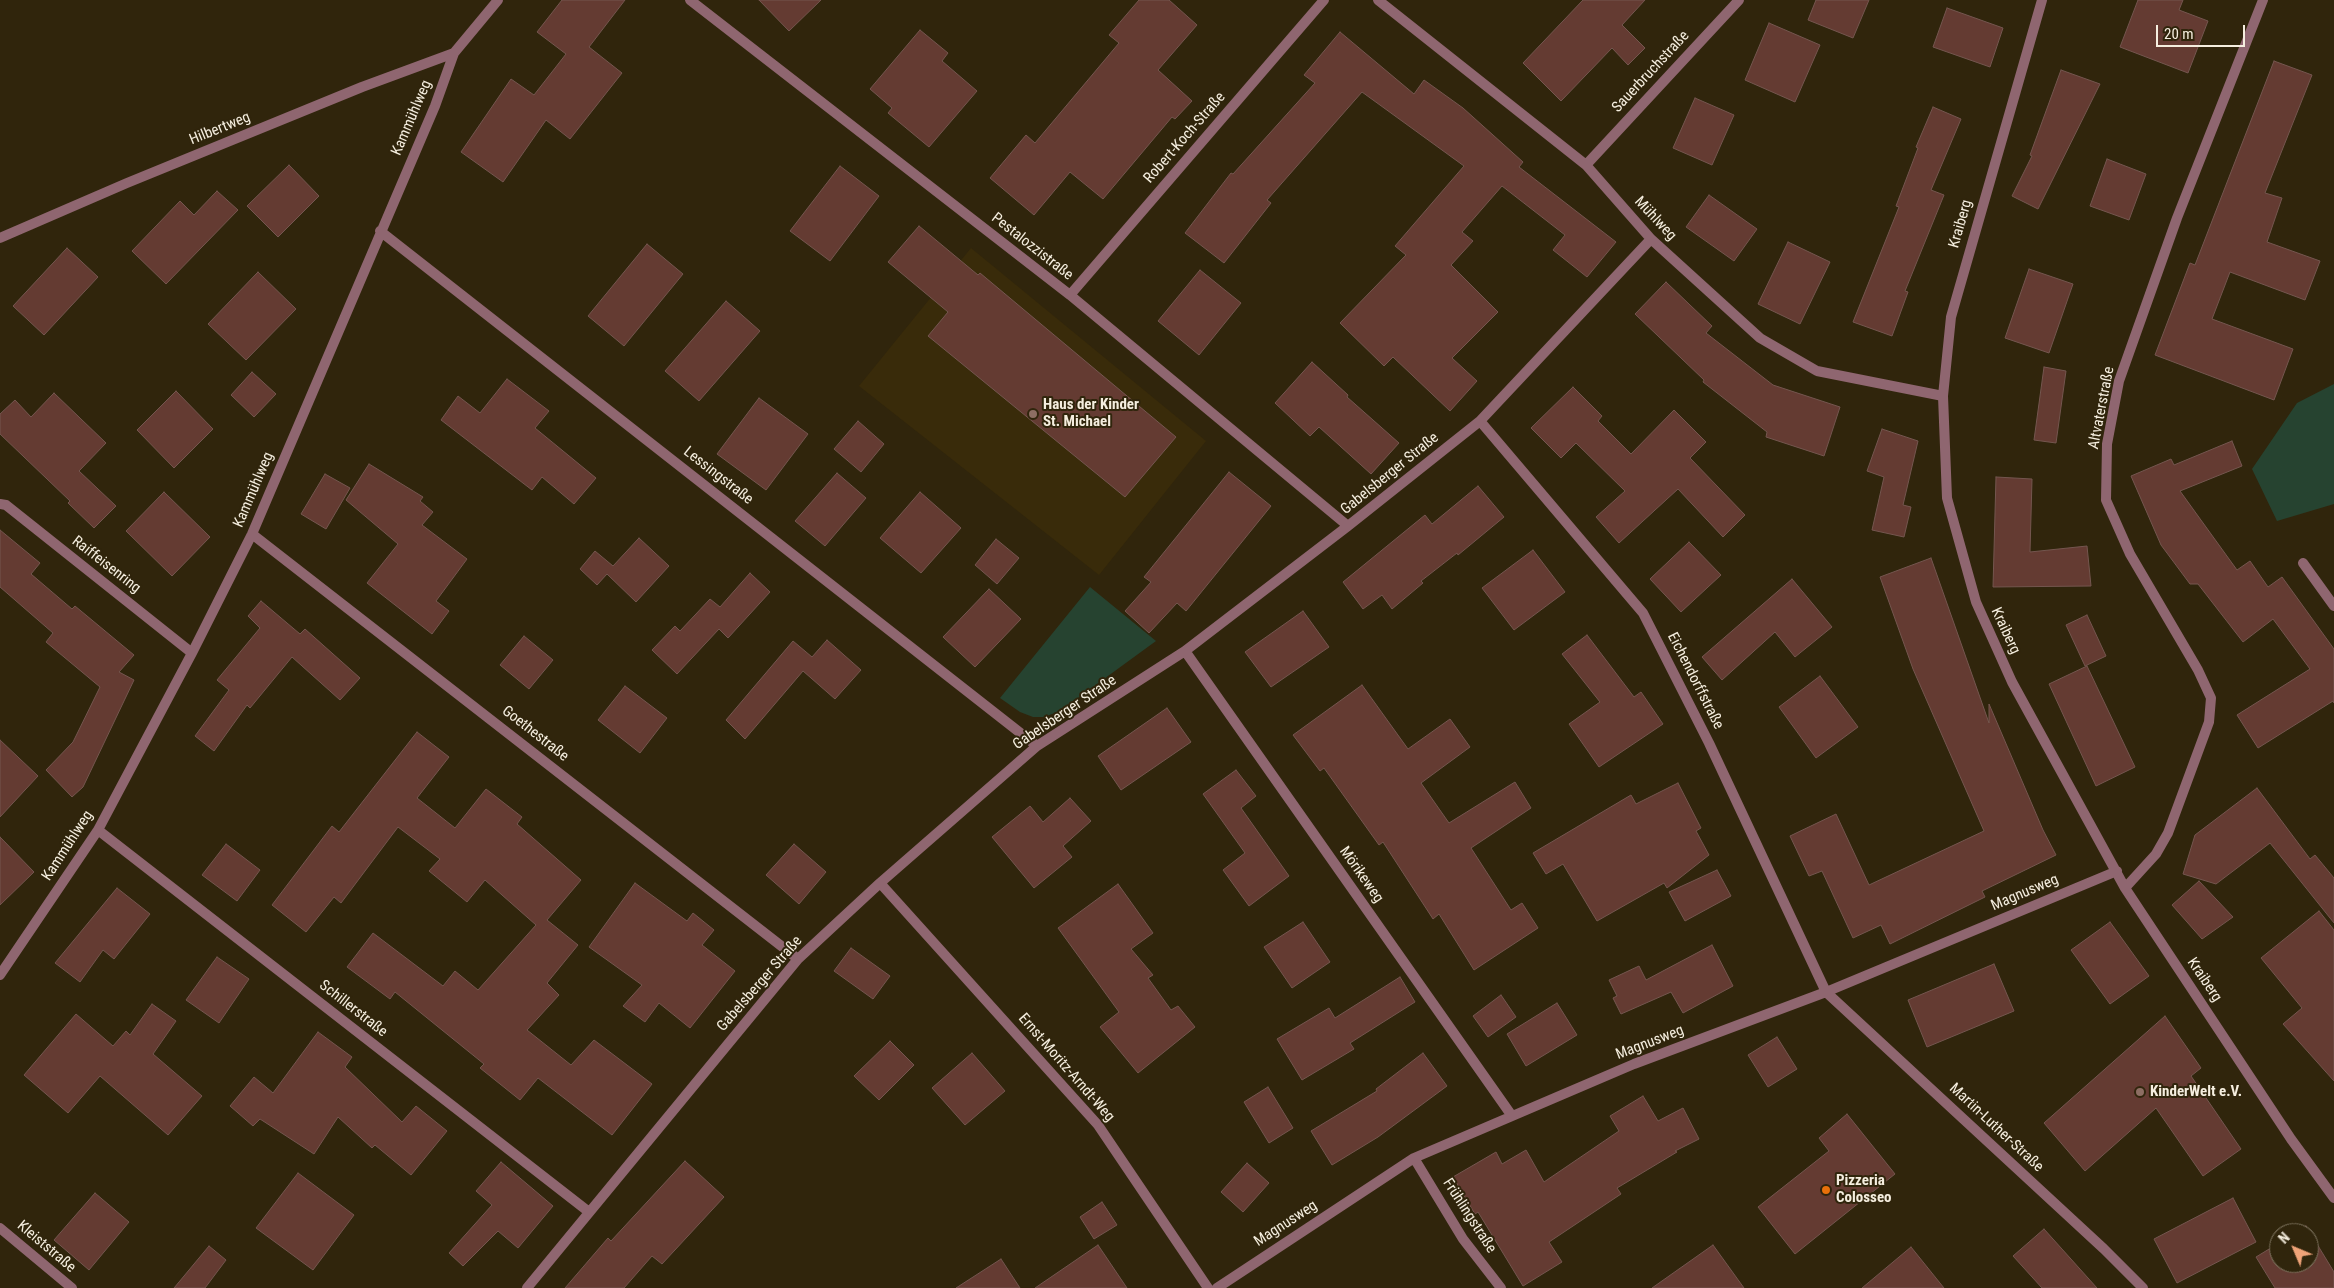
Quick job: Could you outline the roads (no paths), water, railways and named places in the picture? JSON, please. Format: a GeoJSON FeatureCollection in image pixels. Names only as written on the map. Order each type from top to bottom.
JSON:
{"type":"FeatureCollection","features":[{"type":"Feature","properties":{"kind":"street","name":"Kammühlweg"},"geometry":{"type":"LineString","coordinates":[[0,975],[98,830],[192,653],[252,534],[434,106],[454,53],[498,0]]}},
{"type":"Feature","properties":{"kind":"street","name":"Pestalozzistraße"},"geometry":{"type":"LineString","coordinates":[[690,0],[1070,295],[1348,526]]}},
{"type":"Feature","properties":{"kind":"street","name":"Robert-Koch-Straße"},"geometry":{"type":"LineString","coordinates":[[1070,295],[1324,0]]}},
{"type":"Feature","properties":{"kind":"street","name":"Mühlweg"},"geometry":{"type":"LineString","coordinates":[[1378,0],[1586,165],[1651,239],[1760,338],[1817,371],[1943,396]]}},
{"type":"Feature","properties":{"kind":"street","name":"Sauerbruchstraße"},"geometry":{"type":"LineString","coordinates":[[1586,165],[1739,0]]}},
{"type":"Feature","properties":{"kind":"street","name":"Kraiberg"},"geometry":{"type":"LineString","coordinates":[[2042,0],[1951,317],[1943,396],[1946,498],[1976,602],[2012,682],[2117,870],[2125,888],[2291,1139],[2334,1198]]}},
{"type":"Feature","properties":{"kind":"street","name":"Altvaterstraße"},"geometry":{"type":"LineString","coordinates":[[2125,888],[2156,854],[2168,833],[2209,722],[2211,698],[2198,670],[2130,554],[2106,500],[2107,444],[2119,381],[2177,218],[2263,0]]}},
{"type":"Feature","properties":{"kind":"street","name":"Hilbertweg"},"geometry":{"type":"LineString","coordinates":[[0,238],[127,182],[454,53]]}},
{"type":"Feature","properties":{"kind":"street","name":"Lessingstraße"},"geometry":{"type":"LineString","coordinates":[[380,231],[1037,746]]}},
{"type":"Feature","properties":{"kind":"street","name":"Gabelsberger Straße"},"geometry":{"type":"LineString","coordinates":[[527,1288],[798,959],[880,882],[1037,746],[1185,651],[1348,526],[1480,421],[1651,239]]}},
{"type":"Feature","properties":{"kind":"street","name":"Eichendorffstraße"},"geometry":{"type":"LineString","coordinates":[[1480,421],[1643,613],[1710,743],[1826,992]]}},
{"type":"Feature","properties":{"kind":"street","name":"Raiffeisenring"},"geometry":{"type":"LineString","coordinates":[[0,504],[6,506],[192,653]]}},
{"type":"Feature","properties":{"kind":"street","name":"Goethestraße"},"geometry":{"type":"LineString","coordinates":[[252,534],[798,959]]}},
{"type":"Feature","properties":{"kind":"street"},"geometry":{"type":"LineString","coordinates":[[2302,563],[2334,606]]}},
{"type":"Feature","properties":{"kind":"street","name":"Mörikeweg"},"geometry":{"type":"LineString","coordinates":[[1185,651],[1512,1116]]}},
{"type":"Feature","properties":{"kind":"street","name":"Schillerstraße"},"geometry":{"type":"LineString","coordinates":[[98,830],[589,1212]]}},
{"type":"Feature","properties":{"kind":"street","name":"Magnusweg"},"geometry":{"type":"LineString","coordinates":[[1217,1288],[1414,1158],[1634,1064],[1826,992],[2117,870]]}},
{"type":"Feature","properties":{"kind":"street","name":"Ernst-Moritz-Arndt-Weg"},"geometry":{"type":"LineString","coordinates":[[880,882],[1098,1125],[1208,1288]]}},
{"type":"Feature","properties":{"kind":"street","name":"Martin-Luther-Straße"},"geometry":{"type":"LineString","coordinates":[[1826,992],[2104,1248],[2144,1288]]}},
{"type":"Feature","properties":{"kind":"street","name":"Frühlingstraße"},"geometry":{"type":"LineString","coordinates":[[1414,1158],[1463,1239],[1501,1288]]}},
{"type":"Feature","properties":{"kind":"street","name":"Kleiststraße"},"geometry":{"type":"LineString","coordinates":[[0,1228],[72,1288]]}},
{"type":"Feature","properties":{"kind":"place","name":"Haus der Kinder St. Michael"},"geometry":{"type":"Point","coordinates":[1033,414]}},
{"type":"Feature","properties":{"kind":"place","name":"KinderWelt e.V."},"geometry":{"type":"Point","coordinates":[2140,1092]}},
{"type":"Feature","properties":{"kind":"place","name":"Pizzeria Colosseo"},"geometry":{"type":"Point","coordinates":[1826,1190]}}]}
